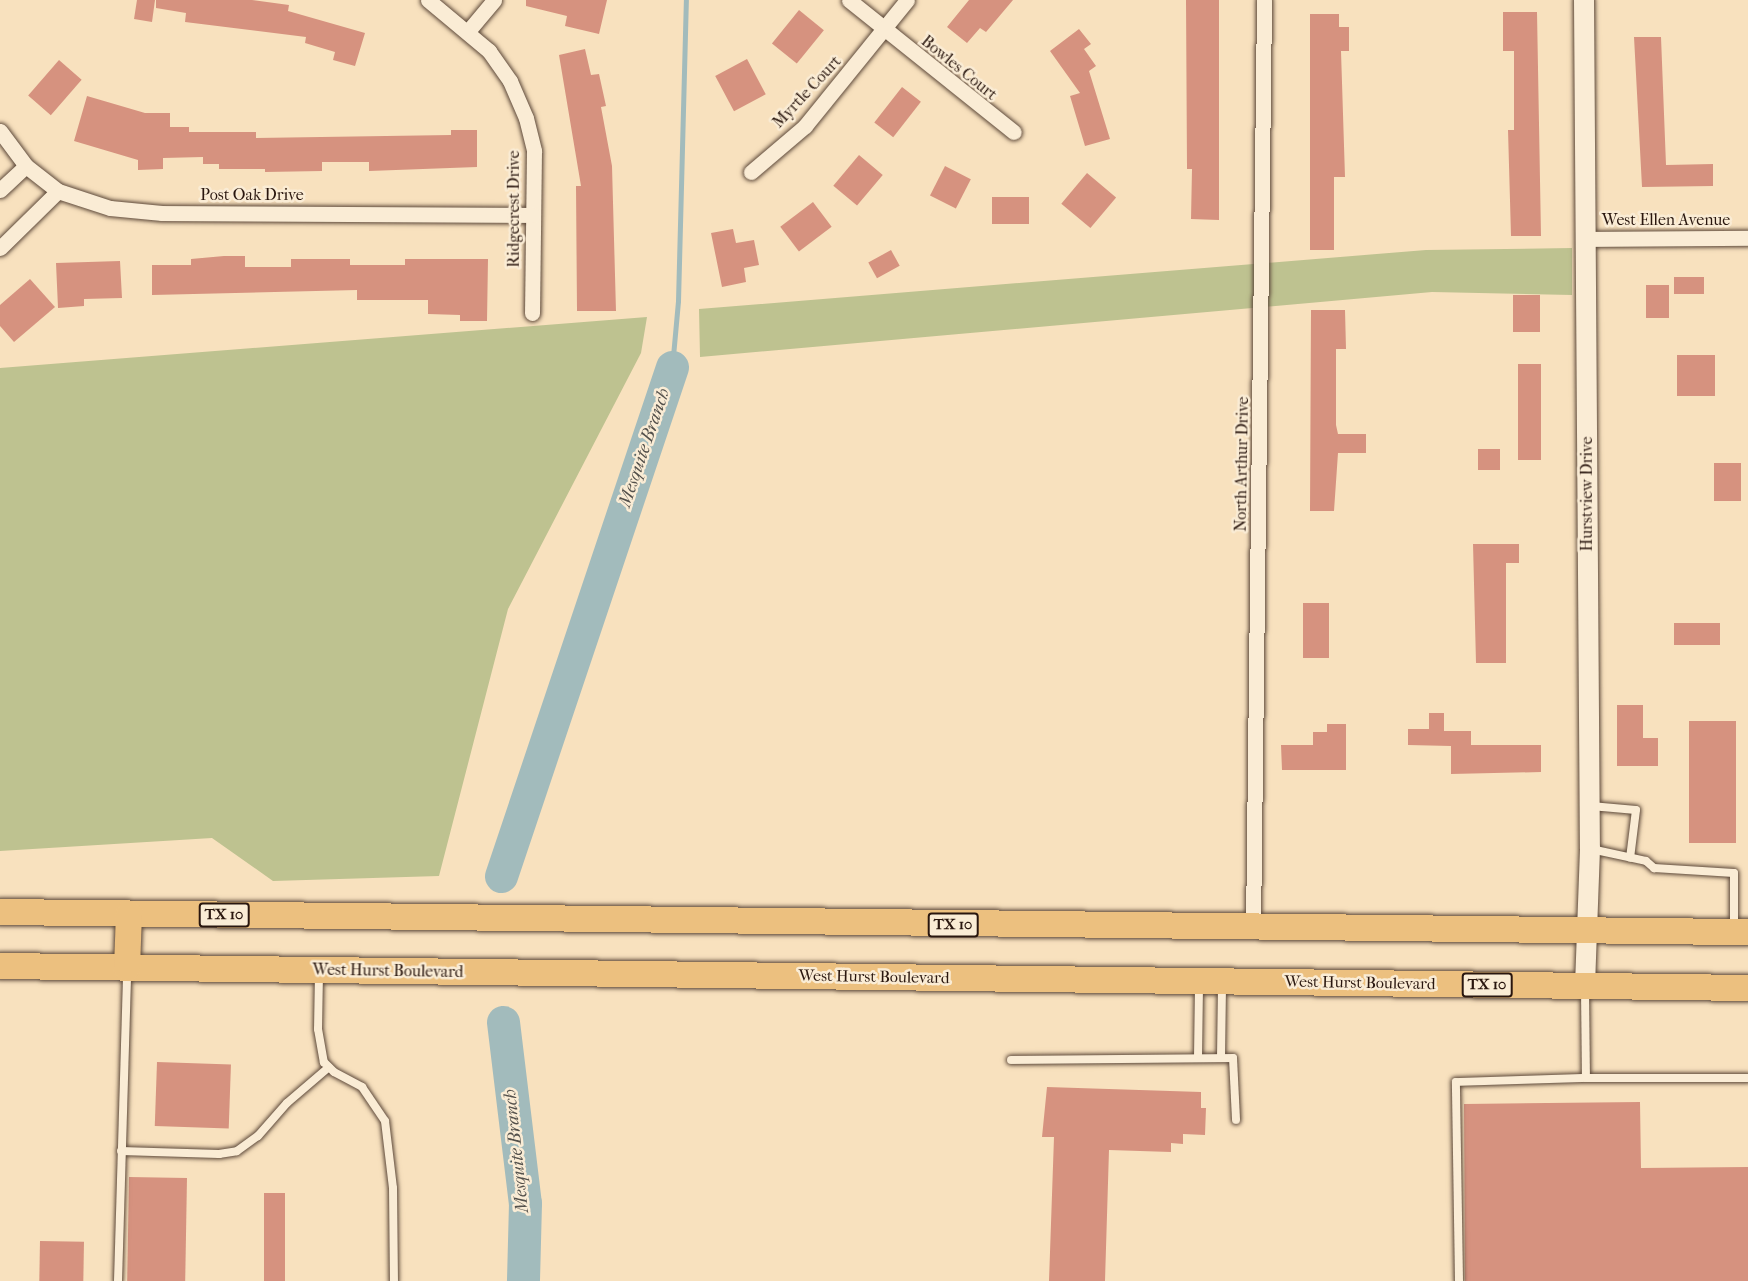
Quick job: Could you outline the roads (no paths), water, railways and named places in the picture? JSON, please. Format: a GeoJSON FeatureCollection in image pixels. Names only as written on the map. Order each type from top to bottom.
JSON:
{"type":"FeatureCollection","features":[{"type":"Feature","properties":{"kind":"main road","name":"TX 10"},"geometry":{"type":"LineString","coordinates":[[0,912],[1253,929],[1741,932]]}},
{"type":"Feature","properties":{"kind":"main road"},"geometry":{"type":"LineString","coordinates":[[128,968],[129,914]]}},
{"type":"Feature","properties":{"kind":"main road","name":"West Hurst Boulevard"},"geometry":{"type":"LineString","coordinates":[[0,966],[1211,981],[1585,988],[1748,988]]}},
{"type":"Feature","properties":{"kind":"street","name":"Ridgecrest Drive"},"geometry":{"type":"LineString","coordinates":[[428,0],[469,30],[510,81],[526,118],[534,151],[532,313]]}},
{"type":"Feature","properties":{"kind":"street"},"geometry":{"type":"LineString","coordinates":[[469,30],[494,0]]}},
{"type":"Feature","properties":{"kind":"street","name":"Bowles Court"},"geometry":{"type":"LineString","coordinates":[[849,0],[884,31],[1014,132]]}},
{"type":"Feature","properties":{"kind":"street","name":"Myrtle Court"},"geometry":{"type":"LineString","coordinates":[[751,172],[805,126],[908,0]]}},
{"type":"Feature","properties":{"kind":"street","name":"North Arthur Drive"},"geometry":{"type":"LineString","coordinates":[[1253,929],[1264,0]]}},
{"type":"Feature","properties":{"kind":"street","name":"Hurstview Drive"},"geometry":{"type":"LineString","coordinates":[[1584,0],[1590,849],[1585,988]]}},
{"type":"Feature","properties":{"kind":"street","name":"Post Oak Drive"},"geometry":{"type":"LineString","coordinates":[[0,130],[26,166],[58,191],[110,208],[162,213],[533,215]]}},
{"type":"Feature","properties":{"kind":"street"},"geometry":{"type":"LineString","coordinates":[[0,190],[26,166]]}},
{"type":"Feature","properties":{"kind":"street"},"geometry":{"type":"LineString","coordinates":[[0,248],[58,191]]}},
{"type":"Feature","properties":{"kind":"street","name":"West Ellen Avenue"},"geometry":{"type":"LineString","coordinates":[[1585,239],[1748,238]]}},
{"type":"Feature","properties":{"kind":"lane"},"geometry":{"type":"LineString","coordinates":[[1589,806],[1636,810],[1630,858]]}},
{"type":"Feature","properties":{"kind":"lane"},"geometry":{"type":"LineString","coordinates":[[1590,849],[1646,861],[1654,868],[1734,873],[1741,932]]}},
{"type":"Feature","properties":{"kind":"lane"},"geometry":{"type":"LineString","coordinates":[[118,1281],[128,968]]}},
{"type":"Feature","properties":{"kind":"lane"},"geometry":{"type":"LineString","coordinates":[[319,970],[318,1029],[322,1053],[329,1067],[362,1087],[385,1121],[393,1188],[394,1281]]}},
{"type":"Feature","properties":{"kind":"lane"},"geometry":{"type":"LineString","coordinates":[[1198,1058],[1211,981]]}},
{"type":"Feature","properties":{"kind":"lane"},"geometry":{"type":"LineString","coordinates":[[1211,981],[1221,1058]]}},
{"type":"Feature","properties":{"kind":"lane"},"geometry":{"type":"LineString","coordinates":[[1585,988],[1587,1078]]}},
{"type":"Feature","properties":{"kind":"lane"},"geometry":{"type":"LineString","coordinates":[[1011,1060],[1233,1058],[1236,1120]]}},
{"type":"Feature","properties":{"kind":"lane"},"geometry":{"type":"LineString","coordinates":[[121,1151],[237,1151],[258,1136],[287,1103],[329,1067]]}},
{"type":"Feature","properties":{"kind":"lane"},"geometry":{"type":"LineString","coordinates":[[1459,1281],[1456,1082],[1587,1078],[1748,1078]]}},
{"type":"Feature","properties":{"kind":"waterway","name":"Mesquite Branch"},"geometry":{"type":"LineString","coordinates":[[672,367],[678,301],[686,0]]}},
{"type":"Feature","properties":{"kind":"waterway","name":"Mesquite Branch"},"geometry":{"type":"LineString","coordinates":[[501,876],[672,367]]}},
{"type":"Feature","properties":{"kind":"waterway","name":"Mesquite Branch"},"geometry":{"type":"LineString","coordinates":[[503,1022],[525,1203],[523,1281]]}}]}
